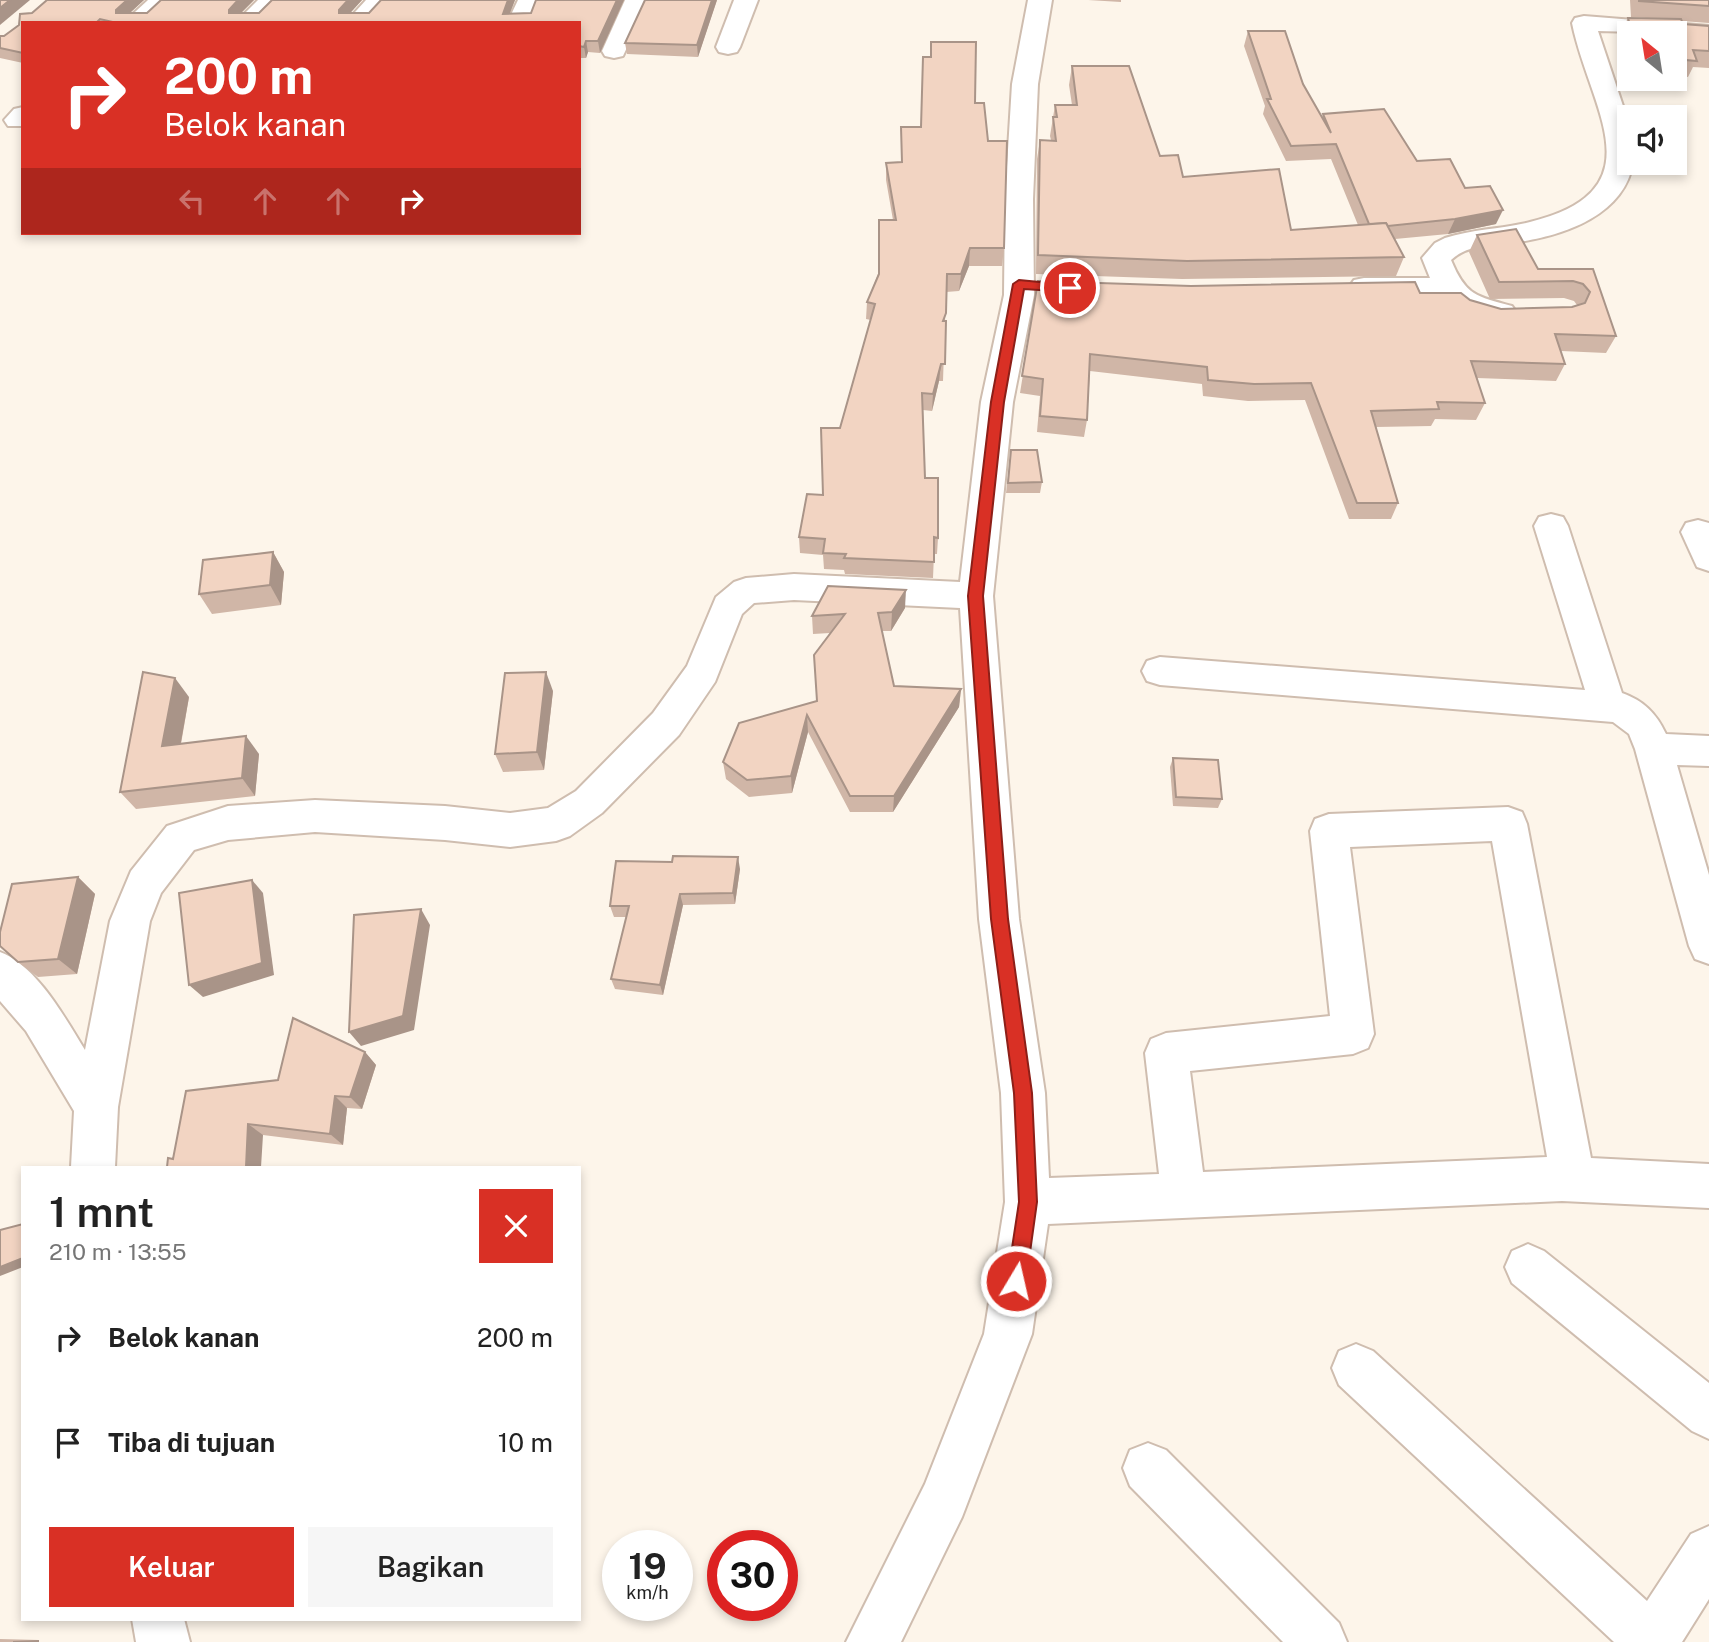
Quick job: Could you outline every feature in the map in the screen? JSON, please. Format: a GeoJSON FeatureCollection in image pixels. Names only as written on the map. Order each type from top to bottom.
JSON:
{"type":"FeatureCollection","features":[{"type":"Feature","properties":{"kind":"street"},"geometry":{"type":"LineString","coordinates":[[137,21],[162,0]]}},
{"type":"Feature","properties":{"kind":"street"},"geometry":{"type":"LineString","coordinates":[[249,21],[272,0]]}},
{"type":"Feature","properties":{"kind":"street"},"geometry":{"type":"LineString","coordinates":[[359,21],[379,0]]}},
{"type":"Feature","properties":{"kind":"street"},"geometry":{"type":"LineString","coordinates":[[520,21],[530,0]]}},
{"type":"Feature","properties":{"kind":"street"},"geometry":{"type":"LineString","coordinates":[[614,51],[637,0]]}},
{"type":"Feature","properties":{"kind":"street"},"geometry":{"type":"LineString","coordinates":[[728,47],[746,0]]}},
{"type":"Feature","properties":{"kind":"street"},"geometry":{"type":"LineString","coordinates":[[873,1642],[944,1499],[1008,1334],[1028,1202],[1023,1093],[999,919],[976,596],[997,402],[1032,285],[1019,199],[1025,83],[1041,0]]}},
{"type":"Feature","properties":{"kind":"street"},"geometry":{"type":"LineString","coordinates":[[1528,312],[1492,313],[1473,307],[1448,287],[1436,258],[1444,248],[1458,242],[1530,231],[1583,213],[1607,193],[1621,164],[1615,113],[1597,62],[1586,40],[1581,11],[1709,33]]}},
{"type":"Feature","properties":{"kind":"street"},"geometry":{"type":"LineString","coordinates":[[1333,288],[1448,287]]}},
{"type":"Feature","properties":{"kind":"street"},"geometry":{"type":"LineString","coordinates":[[1551,526],[1608,707]]}},
{"type":"Feature","properties":{"kind":"street"},"geometry":{"type":"LineString","coordinates":[[93,1166],[96,1107],[130,921],[145,883],[181,838],[228,823],[315,816],[445,823],[510,830],[556,824],[589,802],[666,724],[702,672],[728,606],[746,591],[794,587],[976,596]]}},
{"type":"Feature","properties":{"kind":"street"},"geometry":{"type":"LineString","coordinates":[[1160,671],[1621,708],[1643,724],[1654,749],[1709,946]]}},
{"type":"Feature","properties":{"kind":"street"},"geometry":{"type":"LineString","coordinates":[[1654,749],[1709,751]]}},
{"type":"Feature","properties":{"kind":"street"},"geometry":{"type":"LineString","coordinates":[[1184,1195],[1166,1053],[1353,1034],[1329,831],[1508,824],[1573,1180]]}},
{"type":"Feature","properties":{"kind":"street"},"geometry":{"type":"LineString","coordinates":[[0,971],[41,1017],[96,1107]]}},
{"type":"Feature","properties":{"kind":"street"},"geometry":{"type":"LineString","coordinates":[[1028,1202],[1573,1180],[1709,1186]]}},
{"type":"Feature","properties":{"kind":"street"},"geometry":{"type":"LineString","coordinates":[[1528,1266],[1709,1414]]}},
{"type":"Feature","properties":{"kind":"street"},"geometry":{"type":"LineString","coordinates":[[1356,1368],[1652,1641],[1709,1552]]}},
{"type":"Feature","properties":{"kind":"street"},"geometry":{"type":"LineString","coordinates":[[1148,1468],[1320,1642]]}},
{"type":"Feature","properties":{"kind":"street"},"geometry":{"type":"LineString","coordinates":[[158,1621],[163,1642]]}},
{"type":"Feature","properties":{"kind":"building"},"geometry":{"type":"Polygon","coordinates":[[[0,0],[10,0],[0,8],[0,0]]]}},
{"type":"Feature","properties":{"kind":"building"},"geometry":{"type":"Polygon","coordinates":[[[47,0],[127,0],[116,13],[147,13],[161,0],[238,0],[229,13],[259,13],[272,0],[348,0],[339,13],[369,13],[381,0],[508,0],[503,14],[531,13],[536,0],[617,0],[598,41],[586,41],[584,47],[581,46],[581,21],[100,19],[21,21],[21,53],[0,48],[0,36],[19,25],[20,14],[32,13],[47,0]]]}},
{"type":"Feature","properties":{"kind":"building"},"geometry":{"type":"Polygon","coordinates":[[[645,0],[712,0],[697,45],[625,43],[645,0]]]}},
{"type":"Feature","properties":{"kind":"building"},"geometry":{"type":"Polygon","coordinates":[[[1709,0],[1709,6],[1639,1],[1709,0]]]}},
{"type":"Feature","properties":{"kind":"building"},"geometry":{"type":"Polygon","coordinates":[[[1628,18],[1682,21],[1629,21],[1628,18]]]}},
{"type":"Feature","properties":{"kind":"building"},"geometry":{"type":"Polygon","coordinates":[[[1687,24],[1709,26],[1709,51],[1693,50],[1697,61],[1687,60],[1687,24]]]}},
{"type":"Feature","properties":{"kind":"building"},"geometry":{"type":"Polygon","coordinates":[[[1248,31],[1285,31],[1303,84],[1331,133],[1323,114],[1384,109],[1417,161],[1450,159],[1465,188],[1490,186],[1503,210],[1455,219],[1388,226],[1386,223],[1369,224],[1336,144],[1291,146],[1267,99],[1271,99],[1248,31]]]}},
{"type":"Feature","properties":{"kind":"building"},"geometry":{"type":"Polygon","coordinates":[[[931,42],[976,42],[975,103],[984,103],[988,141],[1007,141],[1004,248],[970,248],[961,274],[947,274],[946,313],[943,321],[946,321],[945,364],[941,364],[933,394],[922,393],[925,478],[938,478],[938,538],[934,537],[934,562],[844,558],[846,554],[823,553],[825,539],[799,537],[807,494],[823,495],[821,428],[840,428],[875,304],[867,302],[879,274],[879,220],[896,220],[886,163],[902,162],[901,127],[921,127],[923,57],[931,57],[931,42]]]}},
{"type":"Feature","properties":{"kind":"building"},"geometry":{"type":"Polygon","coordinates":[[[1072,66],[1129,66],[1160,156],[1178,155],[1183,177],[1279,169],[1291,230],[1386,223],[1404,257],[1187,261],[1038,255],[1040,140],[1056,141],[1053,117],[1057,117],[1055,105],[1077,105],[1072,66]]]}},
{"type":"Feature","properties":{"kind":"building"},"geometry":{"type":"Polygon","coordinates":[[[1516,229],[1538,269],[1593,269],[1616,336],[1555,334],[1565,364],[1471,361],[1485,403],[1437,402],[1439,409],[1371,411],[1398,503],[1357,503],[1311,383],[1254,384],[1208,380],[1207,367],[1090,354],[1087,420],[1040,416],[1043,379],[1022,376],[1038,281],[1191,286],[1415,282],[1420,293],[1461,293],[1470,300],[1501,309],[1572,307],[1585,303],[1590,292],[1583,284],[1573,281],[1499,282],[1477,235],[1516,229]]]}},
{"type":"Feature","properties":{"kind":"building"},"geometry":{"type":"Polygon","coordinates":[[[1011,450],[1037,450],[1042,482],[1008,483],[1011,450]]]}},
{"type":"Feature","properties":{"kind":"building"},"geometry":{"type":"Polygon","coordinates":[[[273,552],[270,585],[199,594],[203,560],[273,552]]]}},
{"type":"Feature","properties":{"kind":"building"},"geometry":{"type":"Polygon","coordinates":[[[828,586],[906,590],[892,612],[878,613],[894,686],[961,689],[894,796],[850,796],[807,715],[791,776],[747,780],[723,762],[739,723],[817,701],[814,655],[845,614],[812,616],[828,586]]]}},
{"type":"Feature","properties":{"kind":"building"},"geometry":{"type":"Polygon","coordinates":[[[143,672],[175,678],[162,746],[246,736],[242,778],[120,792],[143,672]]]}},
{"type":"Feature","properties":{"kind":"building"},"geometry":{"type":"Polygon","coordinates":[[[546,672],[537,752],[495,754],[505,673],[546,672]]]}},
{"type":"Feature","properties":{"kind":"building"},"geometry":{"type":"Polygon","coordinates":[[[1173,758],[1218,760],[1222,799],[1176,797],[1173,758]]]}},
{"type":"Feature","properties":{"kind":"building"},"geometry":{"type":"Polygon","coordinates":[[[673,856],[738,857],[733,893],[680,894],[660,985],[611,979],[629,906],[610,906],[616,861],[672,862],[673,856]]]}},
{"type":"Feature","properties":{"kind":"building"},"geometry":{"type":"Polygon","coordinates":[[[78,877],[58,959],[18,962],[0,946],[0,932],[12,884],[78,877]]]}},
{"type":"Feature","properties":{"kind":"building"},"geometry":{"type":"Polygon","coordinates":[[[252,880],[262,963],[189,985],[179,893],[252,880]]]}},
{"type":"Feature","properties":{"kind":"building"},"geometry":{"type":"Polygon","coordinates":[[[421,909],[403,1016],[349,1032],[354,915],[421,909]]]}},
{"type":"Feature","properties":{"kind":"building"},"geometry":{"type":"Polygon","coordinates":[[[293,1018],[365,1052],[350,1097],[335,1096],[330,1134],[248,1124],[246,1166],[167,1166],[168,1158],[173,1159],[186,1091],[278,1080],[293,1018]]]}},
{"type":"Feature","properties":{"kind":"building"},"geometry":{"type":"Polygon","coordinates":[[[21,1225],[21,1259],[0,1267],[0,1230],[21,1225]]]}},
{"type":"Feature","properties":{"kind":"route"},"geometry":{"type":"LineString","coordinates":[[1016,1281],[1028,1202],[1023,1093],[999,919],[976,596],[997,402],[1019,284],[1070,288]]}}]}
